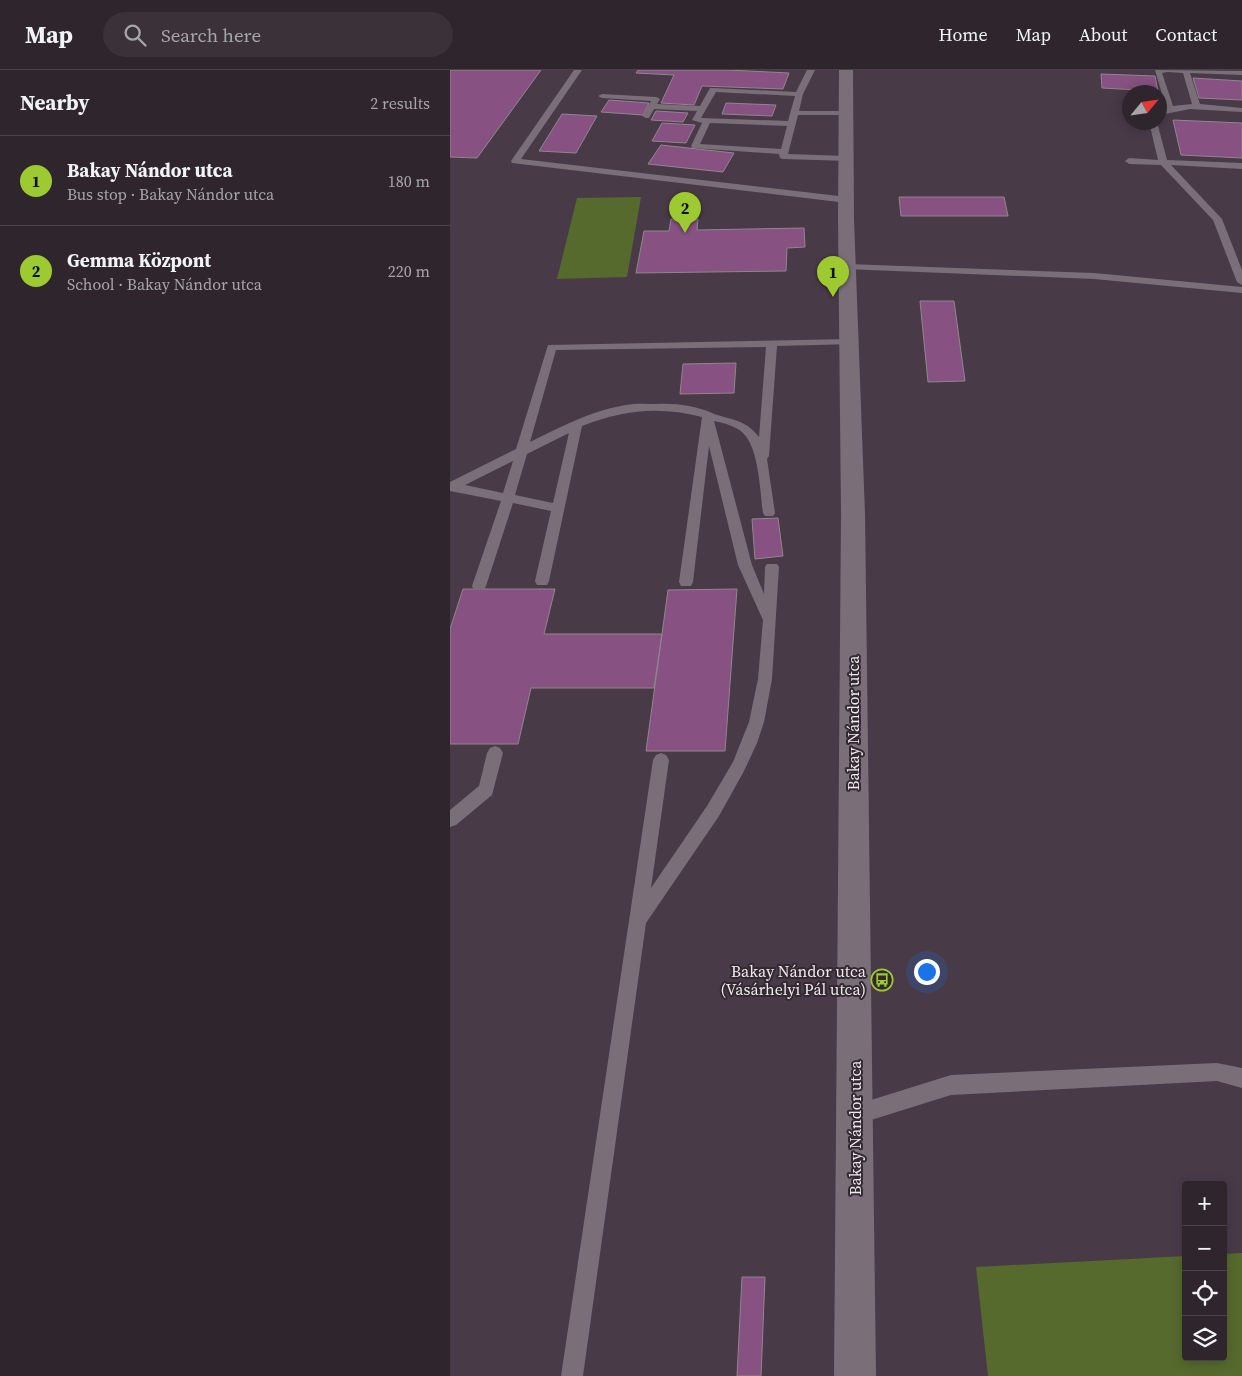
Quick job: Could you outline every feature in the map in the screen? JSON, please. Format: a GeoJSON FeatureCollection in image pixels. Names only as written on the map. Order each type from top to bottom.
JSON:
{"type":"FeatureCollection","features":[{"type":"Feature","properties":{"kind":"street","name":"Bakay Nándor utca"},"geometry":{"type":"LineString","coordinates":[[846,70],[853,524],[855,1376]]}},
{"type":"Feature","properties":{"kind":"lane"},"geometry":{"type":"LineString","coordinates":[[578,70],[515,161],[847,200]]}},
{"type":"Feature","properties":{"kind":"lane"},"geometry":{"type":"LineString","coordinates":[[811,70],[799,94],[783,156],[846,159]]}},
{"type":"Feature","properties":{"kind":"lane"},"geometry":{"type":"LineString","coordinates":[[1186,71],[1197,106]]}},
{"type":"Feature","properties":{"kind":"lane"},"geometry":{"type":"LineString","coordinates":[[1170,109],[1158,72],[1242,73]]}},
{"type":"Feature","properties":{"kind":"lane"},"geometry":{"type":"LineString","coordinates":[[791,124],[696,120],[712,90],[799,94]]}},
{"type":"Feature","properties":{"kind":"lane"},"geometry":{"type":"LineString","coordinates":[[602,96],[656,99],[646,116]]}},
{"type":"Feature","properties":{"kind":"lane"},"geometry":{"type":"LineString","coordinates":[[652,106],[702,109]]}},
{"type":"Feature","properties":{"kind":"lane"},"geometry":{"type":"LineString","coordinates":[[1167,110],[1197,106],[1242,110]]}},
{"type":"Feature","properties":{"kind":"lane"},"geometry":{"type":"LineString","coordinates":[[794,113],[846,113]]}},
{"type":"Feature","properties":{"kind":"lane"},"geometry":{"type":"LineString","coordinates":[[708,121],[695,146],[784,152]]}},
{"type":"Feature","properties":{"kind":"lane"},"geometry":{"type":"LineString","coordinates":[[1155,130],[1163,162],[1217,220],[1242,282]]}},
{"type":"Feature","properties":{"kind":"lane"},"geometry":{"type":"LineString","coordinates":[[1130,160],[1242,166]]}},
{"type":"Feature","properties":{"kind":"lane"},"geometry":{"type":"LineString","coordinates":[[848,267],[1094,276],[1242,290]]}},
{"type":"Feature","properties":{"kind":"lane"},"geometry":{"type":"LineString","coordinates":[[479,586],[508,498],[552,347],[850,342]]}},
{"type":"Feature","properties":{"kind":"lane"},"geometry":{"type":"LineString","coordinates":[[762,463],[772,343]]}},
{"type":"Feature","properties":{"kind":"lane"},"geometry":{"type":"LineString","coordinates":[[451,488],[577,424],[605,413],[628,408],[677,408],[734,422],[747,430],[755,440],[762,463],[769,513]]}},
{"type":"Feature","properties":{"kind":"lane"},"geometry":{"type":"LineString","coordinates":[[686,582],[707,414]]}},
{"type":"Feature","properties":{"kind":"lane"},"geometry":{"type":"LineString","coordinates":[[707,414],[745,565],[769,620]]}},
{"type":"Feature","properties":{"kind":"lane"},"geometry":{"type":"LineString","coordinates":[[542,580],[577,424]]}},
{"type":"Feature","properties":{"kind":"lane"},"geometry":{"type":"LineString","coordinates":[[451,488],[558,508]]}},
{"type":"Feature","properties":{"kind":"lane"},"geometry":{"type":"LineString","coordinates":[[638,921],[710,814],[736,771],[749,742],[758,711],[766,670],[772,567]]}},
{"type":"Feature","properties":{"kind":"lane"},"geometry":{"type":"LineString","coordinates":[[450,820],[486,790],[495,753]]}},
{"type":"Feature","properties":{"kind":"lane"},"geometry":{"type":"LineString","coordinates":[[572,1376],[661,760]]}},
{"type":"Feature","properties":{"kind":"lane"},"geometry":{"type":"LineString","coordinates":[[855,1115],[951,1086],[1217,1072],[1242,1078]]}},
{"type":"Feature","properties":{"kind":"shaded area"},"geometry":{"type":"Polygon","coordinates":[[[450,70],[1242,70],[1242,1376],[450,1376],[450,70]]]}},
{"type":"Feature","properties":{"kind":"green space"},"geometry":{"type":"Polygon","coordinates":[[[641,197],[627,277],[557,279],[577,198],[641,197]]]}},
{"type":"Feature","properties":{"kind":"green space"},"geometry":{"type":"Polygon","coordinates":[[[1242,1253],[1242,1376],[988,1376],[976,1267],[1182,1256],[1182,1361],[1227,1361],[1227,1254],[1242,1253]]]}},
{"type":"Feature","properties":{"kind":"building"},"geometry":{"type":"Polygon","coordinates":[[[450,70],[541,70],[477,158],[450,157],[450,70]]]}},
{"type":"Feature","properties":{"kind":"building"},"geometry":{"type":"Polygon","coordinates":[[[638,70],[728,70],[789,73],[783,89],[702,86],[694,105],[661,103],[674,75],[636,73],[638,70]]]}},
{"type":"Feature","properties":{"kind":"building"},"geometry":{"type":"Polygon","coordinates":[[[1101,74],[1155,76],[1157,85],[1122,85],[1122,89],[1102,88],[1101,74]]]}},
{"type":"Feature","properties":{"kind":"building"},"geometry":{"type":"Polygon","coordinates":[[[1193,78],[1242,81],[1242,100],[1199,98],[1193,78]]]}},
{"type":"Feature","properties":{"kind":"building"},"geometry":{"type":"Polygon","coordinates":[[[609,100],[649,103],[643,115],[601,112],[609,100]]]}},
{"type":"Feature","properties":{"kind":"building"},"geometry":{"type":"Polygon","coordinates":[[[726,103],[776,105],[772,116],[722,114],[726,103]]]}},
{"type":"Feature","properties":{"kind":"building"},"geometry":{"type":"Polygon","coordinates":[[[656,111],[688,113],[683,122],[651,120],[656,111]]]}},
{"type":"Feature","properties":{"kind":"building"},"geometry":{"type":"Polygon","coordinates":[[[562,114],[597,116],[576,153],[539,151],[562,114]]]}},
{"type":"Feature","properties":{"kind":"building"},"geometry":{"type":"Polygon","coordinates":[[[1173,120],[1242,123],[1242,158],[1181,155],[1173,120]]]}},
{"type":"Feature","properties":{"kind":"building"},"geometry":{"type":"Polygon","coordinates":[[[662,123],[695,125],[686,143],[652,141],[662,123]]]}},
{"type":"Feature","properties":{"kind":"building"},"geometry":{"type":"Polygon","coordinates":[[[661,145],[734,153],[723,172],[648,164],[661,145]]]}},
{"type":"Feature","properties":{"kind":"building"},"geometry":{"type":"Polygon","coordinates":[[[899,197],[1004,197],[1008,216],[901,216],[899,197]]]}},
{"type":"Feature","properties":{"kind":"building"},"geometry":{"type":"Polygon","coordinates":[[[671,219],[698,219],[697,230],[804,228],[805,247],[787,248],[786,271],[636,273],[644,231],[669,231],[671,219]]]}},
{"type":"Feature","properties":{"kind":"building"},"geometry":{"type":"Polygon","coordinates":[[[920,301],[954,301],[965,381],[928,382],[920,301]]]}},
{"type":"Feature","properties":{"kind":"building"},"geometry":{"type":"Polygon","coordinates":[[[736,363],[734,393],[680,394],[683,364],[736,363]]]}},
{"type":"Feature","properties":{"kind":"building"},"geometry":{"type":"Polygon","coordinates":[[[778,518],[783,556],[755,559],[752,519],[778,518]]]}},
{"type":"Feature","properties":{"kind":"building"},"geometry":{"type":"Polygon","coordinates":[[[463,589],[555,589],[544,634],[662,634],[654,688],[531,688],[518,744],[450,744],[450,629],[463,589]]]}},
{"type":"Feature","properties":{"kind":"building"},"geometry":{"type":"Polygon","coordinates":[[[737,589],[725,751],[646,751],[668,590],[737,589]]]}},
{"type":"Feature","properties":{"kind":"building"},"geometry":{"type":"Polygon","coordinates":[[[742,1277],[765,1277],[761,1376],[737,1376],[742,1277]]]}},
{"type":"Feature","properties":{"kind":"place","name":"Gemma Központ"},"geometry":{"type":"Point","coordinates":[685,233]}},
{"type":"Feature","properties":{"kind":"place","name":"Bakay Nándor utca"},"geometry":{"type":"Point","coordinates":[833,297]}},
{"type":"Feature","properties":{"kind":"place","name":"Bakay Nándor utca (Vásárhelyi Pál utca)"},"geometry":{"type":"Point","coordinates":[882,980]}}]}
